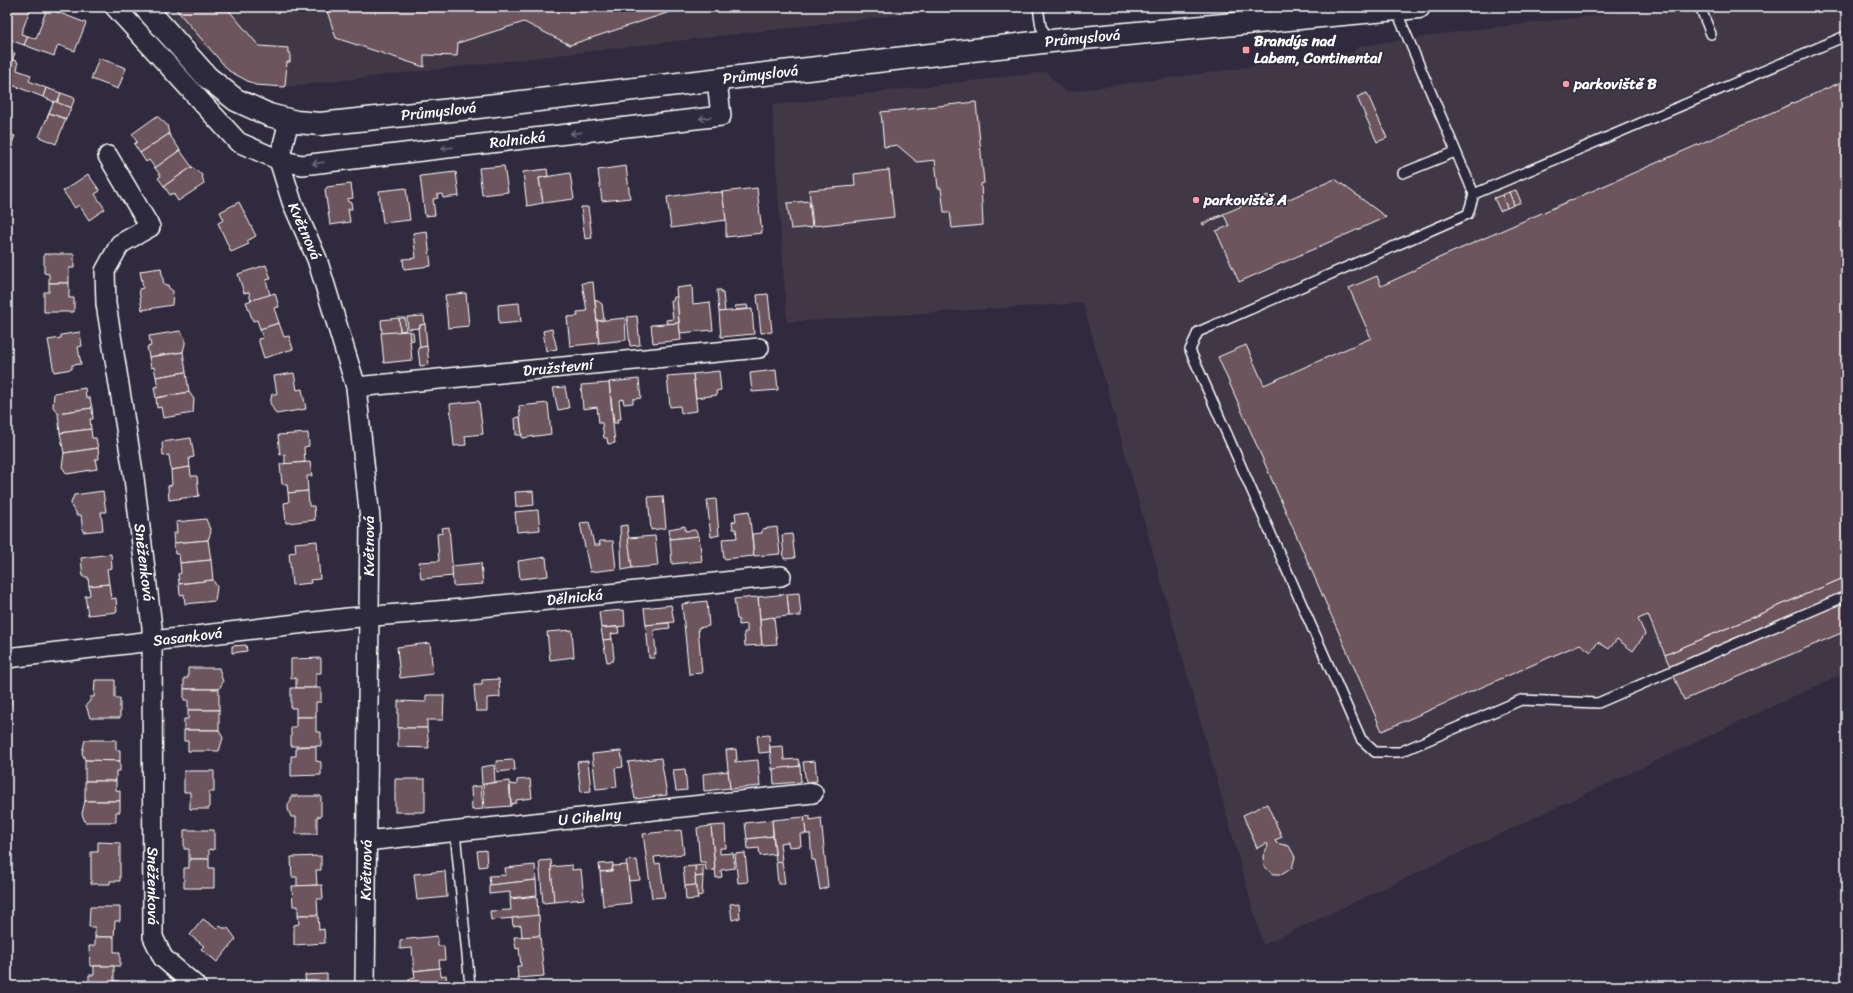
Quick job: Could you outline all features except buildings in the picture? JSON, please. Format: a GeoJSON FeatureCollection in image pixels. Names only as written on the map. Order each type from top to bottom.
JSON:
{"type":"FeatureCollection","features":[{"type":"Feature","properties":{"kind":"main road","name":"Průmyslová"},"geometry":{"type":"LineString","coordinates":[[145,7],[207,76],[220,88],[250,108],[289,120],[320,124],[1051,41],[1418,7]]}},
{"type":"Feature","properties":{"kind":"street"},"geometry":{"type":"LineString","coordinates":[[115,7],[238,142],[279,160],[289,120]]}},
{"type":"Feature","properties":{"kind":"street","name":"Rolnická"},"geometry":{"type":"LineString","coordinates":[[279,160],[302,165],[721,116],[717,80]]}},
{"type":"Feature","properties":{"kind":"street","name":"Sněženková"},"geometry":{"type":"LineString","coordinates":[[108,156],[150,227],[120,244],[105,271],[106,304],[135,486],[152,627],[153,937],[163,958],[196,986]]}},
{"type":"Feature","properties":{"kind":"street","name":"Květnová"},"geometry":{"type":"LineString","coordinates":[[279,160],[292,202],[317,259],[356,387],[370,519],[365,986]]}},
{"type":"Feature","properties":{"kind":"street","name":"Družstevní"},"geometry":{"type":"LineString","coordinates":[[356,387],[759,348]]}},
{"type":"Feature","properties":{"kind":"street","name":"Dělnická"},"geometry":{"type":"LineString","coordinates":[[369,616],[462,609],[781,576]]}},
{"type":"Feature","properties":{"kind":"street","name":"Sasanková"},"geometry":{"type":"LineString","coordinates":[[7,658],[151,640],[369,616]]}},
{"type":"Feature","properties":{"kind":"street","name":"U Cihelny"},"geometry":{"type":"LineString","coordinates":[[366,841],[813,794]]}},
{"type":"Feature","properties":{"kind":"lane"},"geometry":{"type":"LineString","coordinates":[[1038,7],[1042,27],[1051,41]]}},
{"type":"Feature","properties":{"kind":"lane"},"geometry":{"type":"LineString","coordinates":[[1700,7],[1711,34]]}},
{"type":"Feature","properties":{"kind":"lane"},"geometry":{"type":"LineString","coordinates":[[1396,10],[1474,194],[1468,214],[1198,332],[1190,350],[1361,739],[1375,752],[1400,752],[1521,700],[1598,703],[1846,596]]}},
{"type":"Feature","properties":{"kind":"lane"},"geometry":{"type":"LineString","coordinates":[[1474,194],[1843,37]]}},
{"type":"Feature","properties":{"kind":"lane"},"geometry":{"type":"LineString","coordinates":[[1403,173],[1456,152]]}},
{"type":"Feature","properties":{"kind":"lane"},"geometry":{"type":"LineString","coordinates":[[455,832],[470,986]]}},
{"type":"Feature","properties":{"kind":"shaded area"},"geometry":{"type":"Polygon","coordinates":[[[167,7],[967,7],[285,87],[247,81],[178,27],[167,7]]]}},
{"type":"Feature","properties":{"kind":"shaded area"},"geometry":{"type":"Polygon","coordinates":[[[1666,7],[1846,7],[1846,672],[1263,945],[1083,303],[787,322],[772,105],[1046,72],[1065,92],[1352,53],[1360,46],[1471,30],[1666,7]]]}},
{"type":"Feature","properties":{"kind":"place","name":"Brandýs nad Labem, Continental"},"geometry":{"type":"Point","coordinates":[1246,50]}},
{"type":"Feature","properties":{"kind":"place","name":"parkoviště B"},"geometry":{"type":"Point","coordinates":[1566,84]}},
{"type":"Feature","properties":{"kind":"place","name":"parkoviště A"},"geometry":{"type":"Point","coordinates":[1196,200]}}]}
